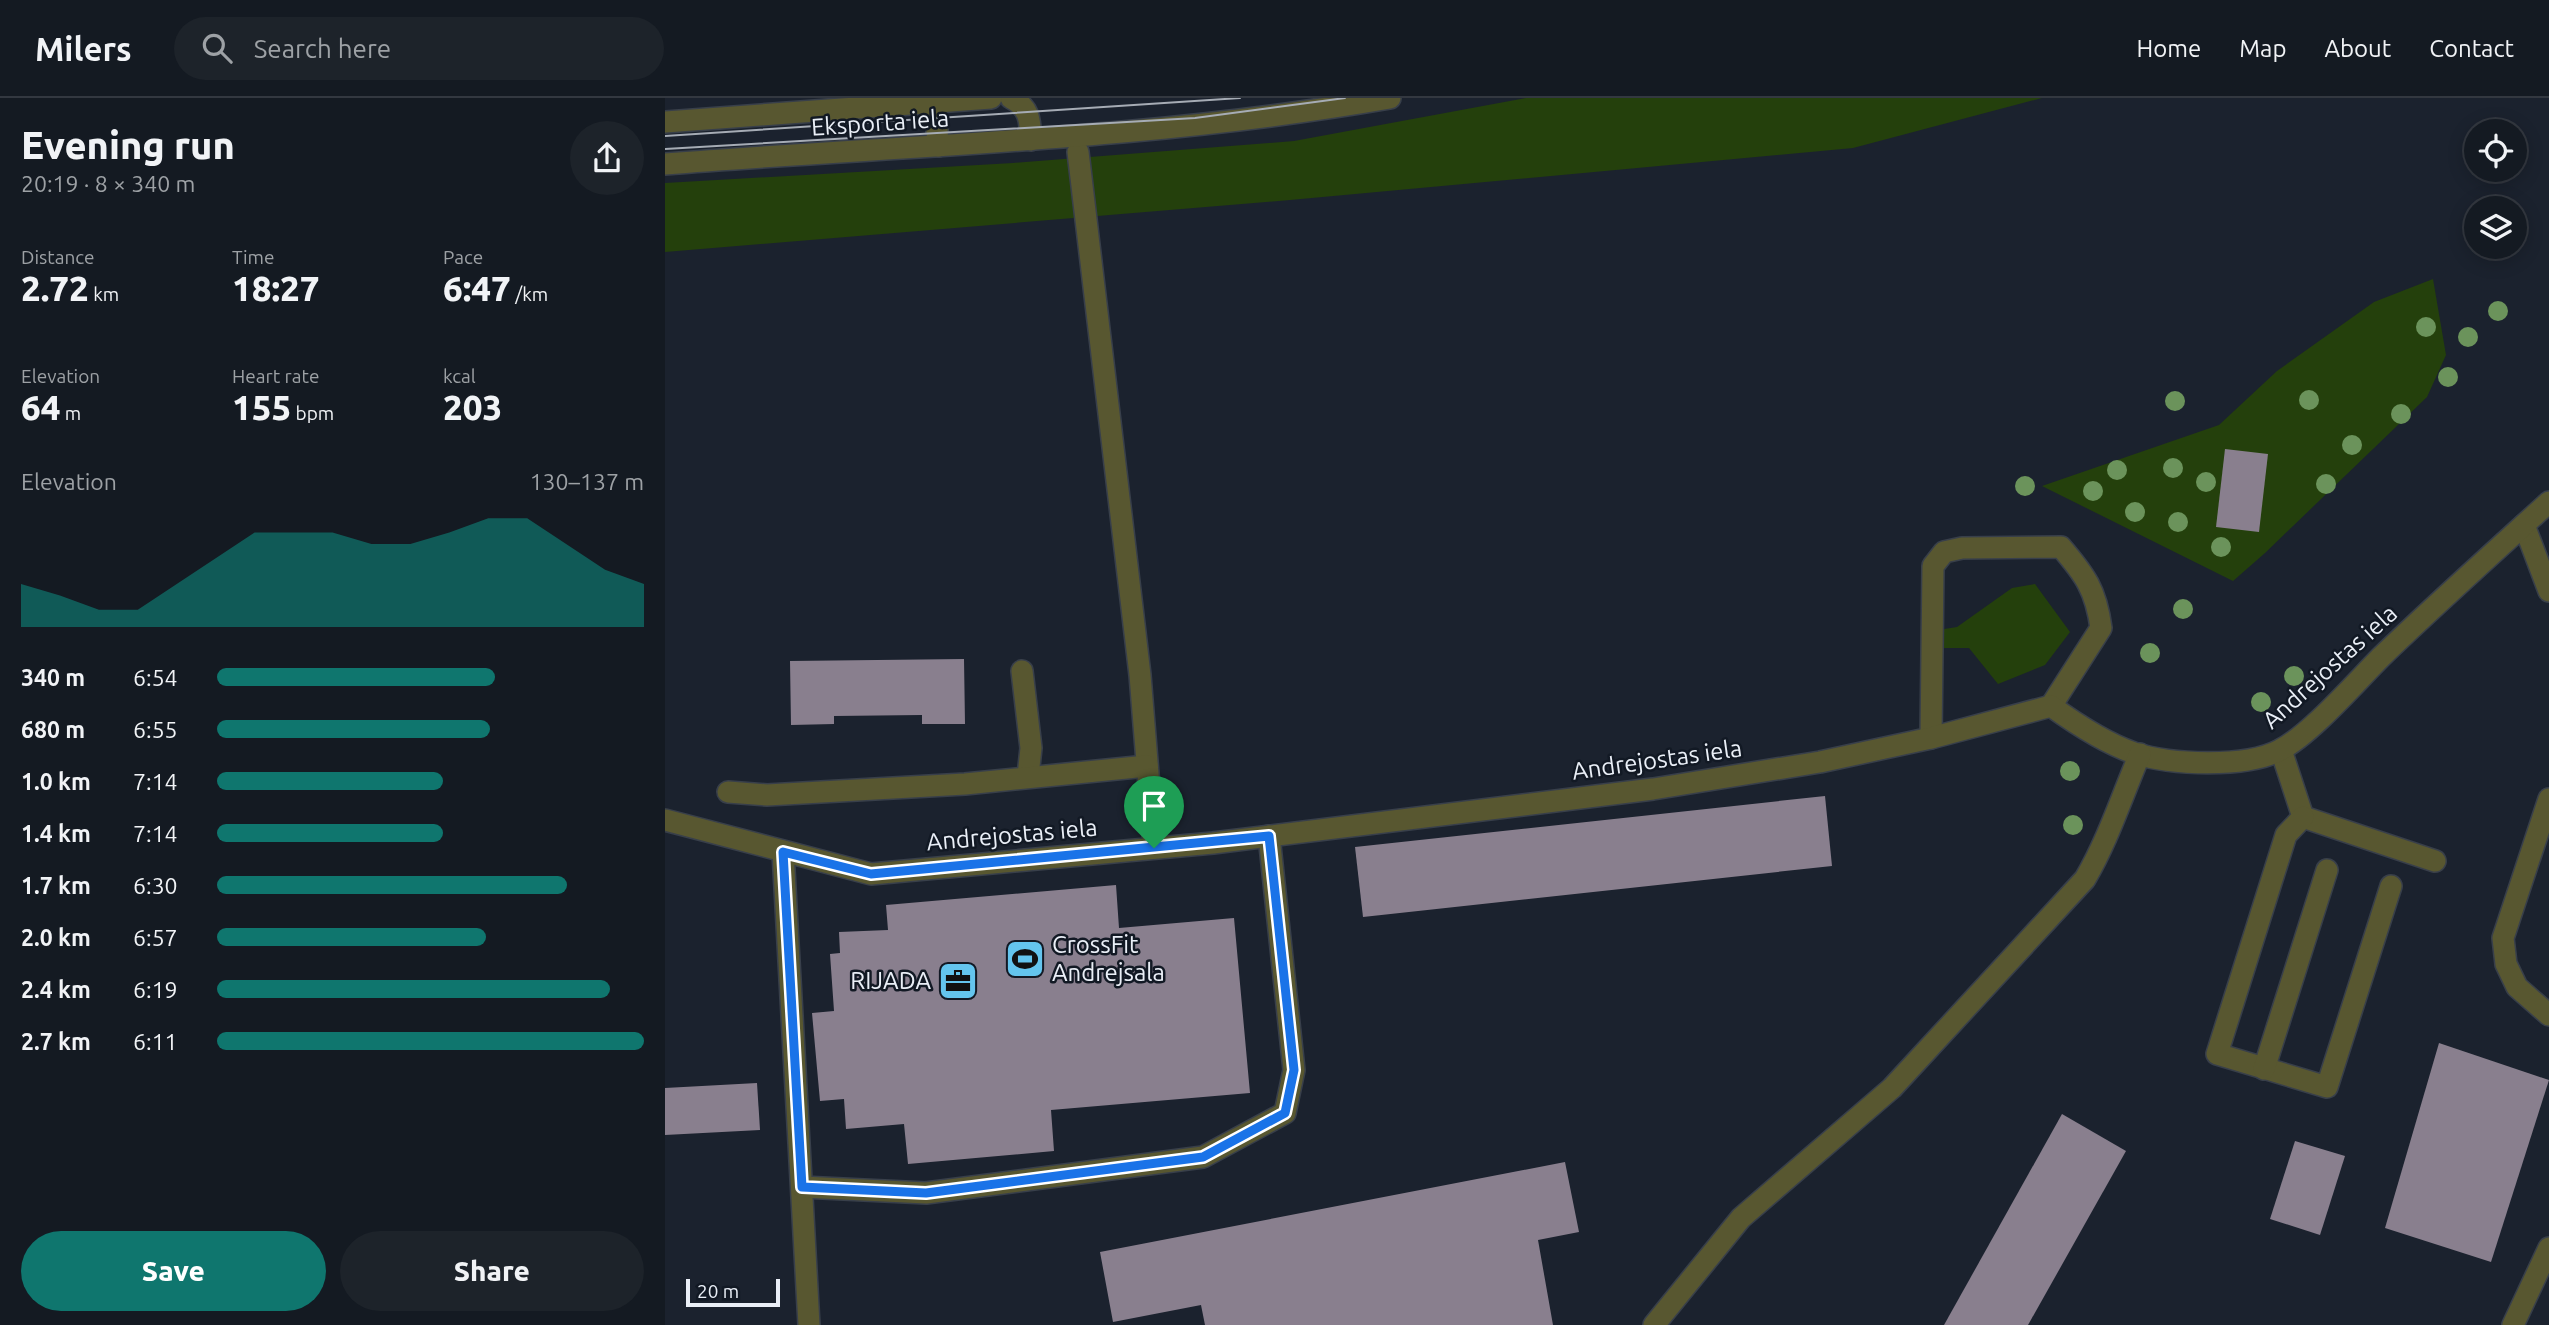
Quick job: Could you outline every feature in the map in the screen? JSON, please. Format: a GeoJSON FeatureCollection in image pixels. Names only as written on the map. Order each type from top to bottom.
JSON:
{"type":"FeatureCollection","features":[{"type":"Feature","properties":{"kind":"street","name":"Eksporta iela"},"geometry":{"type":"LineString","coordinates":[[665,122],[935,100],[991,98]]}},
{"type":"Feature","properties":{"kind":"street"},"geometry":{"type":"LineString","coordinates":[[1011,98],[1021,103],[1029,113],[1031,140]]}},
{"type":"Feature","properties":{"kind":"street","name":"Eksporta iela"},"geometry":{"type":"LineString","coordinates":[[665,164],[1031,140],[1207,125],[1390,98]]}},
{"type":"Feature","properties":{"kind":"street"},"geometry":{"type":"LineString","coordinates":[[935,100],[938,146]]}},
{"type":"Feature","properties":{"kind":"street"},"geometry":{"type":"LineString","coordinates":[[1078,152],[1140,675],[1154,848]]}},
{"type":"Feature","properties":{"kind":"street","name":"Andrejostas iela"},"geometry":{"type":"LineString","coordinates":[[665,820],[871,874],[1269,836],[1653,789],[1820,762],[1931,738],[2051,706],[2075,724],[2140,754],[2204,762],[2255,759],[2281,750],[2305,730],[2549,502]]}},
{"type":"Feature","properties":{"kind":"street"},"geometry":{"type":"LineString","coordinates":[[2524,525],[2549,591]]}},
{"type":"Feature","properties":{"kind":"street"},"geometry":{"type":"LineString","coordinates":[[1931,738],[1933,566],[1944,552],[1962,548],[2061,547],[2086,575],[2098,603],[2101,628],[2051,706]]}},
{"type":"Feature","properties":{"kind":"street"},"geometry":{"type":"LineString","coordinates":[[1022,671],[1031,748],[1028,776]]}},
{"type":"Feature","properties":{"kind":"street"},"geometry":{"type":"LineString","coordinates":[[2281,750],[2303,817]]}},
{"type":"Feature","properties":{"kind":"street"},"geometry":{"type":"LineString","coordinates":[[1654,1325],[1741,1218],[1892,1088],[2085,878],[2103,848],[2140,754]]}},
{"type":"Feature","properties":{"kind":"street"},"geometry":{"type":"LineString","coordinates":[[728,792],[767,796],[965,784],[1147,766]]}},
{"type":"Feature","properties":{"kind":"street"},"geometry":{"type":"LineString","coordinates":[[2549,799],[2503,938],[2506,964],[2517,988],[2549,1015]]}},
{"type":"Feature","properties":{"kind":"street"},"geometry":{"type":"LineString","coordinates":[[2303,817],[2435,861]]}},
{"type":"Feature","properties":{"kind":"street"},"geometry":{"type":"LineString","coordinates":[[2303,817],[2286,835],[2217,1054],[2327,1087],[2391,886]]}},
{"type":"Feature","properties":{"kind":"street"},"geometry":{"type":"LineString","coordinates":[[802,1187],[926,1193],[1203,1157],[1285,1113],[1294,1070],[1269,836]]}},
{"type":"Feature","properties":{"kind":"street"},"geometry":{"type":"LineString","coordinates":[[783,852],[810,1325]]}},
{"type":"Feature","properties":{"kind":"street"},"geometry":{"type":"LineString","coordinates":[[2263,1069],[2327,870]]}},
{"type":"Feature","properties":{"kind":"street"},"geometry":{"type":"LineString","coordinates":[[2514,1325],[2549,1248]]}},
{"type":"Feature","properties":{"kind":"green space"},"geometry":{"type":"Polygon","coordinates":[[[1526,98],[2042,98],[1853,148],[1290,200],[665,252],[665,183],[1013,163],[1294,141],[1526,98]]]}},
{"type":"Feature","properties":{"kind":"green space"},"geometry":{"type":"Polygon","coordinates":[[[2433,279],[2446,355],[2427,397],[2233,581],[2042,486],[2219,425],[2277,371],[2374,302],[2433,279]]]}},
{"type":"Feature","properties":{"kind":"green space"},"geometry":{"type":"Polygon","coordinates":[[[2035,584],[2070,632],[2045,665],[1998,684],[1969,648],[1938,648],[1938,630],[1957,627],[2012,588],[2035,584]]]}},
{"type":"Feature","properties":{"kind":"building"},"geometry":{"type":"Polygon","coordinates":[[[2225,449],[2268,454],[2259,532],[2216,527],[2225,449]]]}},
{"type":"Feature","properties":{"kind":"building"},"geometry":{"type":"Polygon","coordinates":[[[964,659],[965,724],[922,724],[922,715],[834,716],[834,724],[791,725],[790,661],[964,659]]]}},
{"type":"Feature","properties":{"kind":"building"},"geometry":{"type":"Polygon","coordinates":[[[1825,796],[1832,866],[1363,917],[1355,847],[1825,796]]]}},
{"type":"Feature","properties":{"kind":"building"},"geometry":{"type":"Polygon","coordinates":[[[1116,885],[1119,928],[1234,918],[1250,1093],[1051,1110],[1054,1151],[908,1164],[904,1124],[846,1129],[844,1099],[820,1101],[812,1013],[834,1011],[830,954],[840,953],[839,932],[888,930],[886,905],[1116,885]]]}},
{"type":"Feature","properties":{"kind":"building"},"geometry":{"type":"Polygon","coordinates":[[[2439,1043],[2549,1080],[2491,1262],[2385,1228],[2439,1043]]]}},
{"type":"Feature","properties":{"kind":"building"},"geometry":{"type":"Polygon","coordinates":[[[757,1083],[760,1130],[665,1135],[665,1088],[757,1083]]]}},
{"type":"Feature","properties":{"kind":"building"},"geometry":{"type":"Polygon","coordinates":[[[2062,1114],[2126,1151],[2028,1325],[1944,1325],[2062,1114]]]}},
{"type":"Feature","properties":{"kind":"building"},"geometry":{"type":"Polygon","coordinates":[[[2295,1141],[2345,1156],[2320,1235],[2270,1219],[2295,1141]]]}},
{"type":"Feature","properties":{"kind":"building"},"geometry":{"type":"Polygon","coordinates":[[[1565,1162],[1579,1232],[1538,1240],[1553,1325],[1205,1325],[1201,1305],[1113,1322],[1100,1252],[1565,1162]]]}},
{"type":"Feature","properties":{"kind":"tram line"},"geometry":{"type":"LineString","coordinates":[[665,136],[1240,98]]}},
{"type":"Feature","properties":{"kind":"tram line"},"geometry":{"type":"LineString","coordinates":[[665,149],[1195,118],[1345,98]]}},
{"type":"Feature","properties":{"kind":"place","name":"CrossFit Andrejsala"},"geometry":{"type":"Point","coordinates":[1025,959]}},
{"type":"Feature","properties":{"kind":"place","name":"RIJADA"},"geometry":{"type":"Point","coordinates":[958,981]}},
{"type":"Feature","properties":{"kind":"route"},"geometry":{"type":"LineString","coordinates":[[1269,836],[1294,1070],[1285,1113],[1203,1157],[926,1193],[802,1187],[783,852],[871,874],[1154,848],[1269,836]]}}]}
